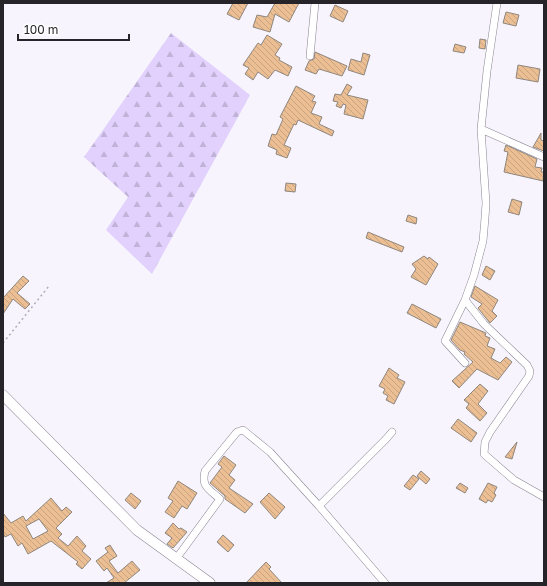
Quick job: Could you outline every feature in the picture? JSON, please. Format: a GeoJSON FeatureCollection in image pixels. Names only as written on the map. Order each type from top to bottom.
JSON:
{"type":"FeatureCollection","features":[{"type":"Feature","properties":{"kind":"street"},"geometry":{"type":"LineString","coordinates":[[310,56],[315,3]]}},
{"type":"Feature","properties":{"kind":"street"},"geometry":{"type":"LineString","coordinates":[[465,363],[445,341],[465,300],[474,275],[483,241],[486,203],[481,129],[487,72],[497,3]]}},
{"type":"Feature","properties":{"kind":"street"},"geometry":{"type":"LineString","coordinates":[[481,129],[544,157]]}},
{"type":"Feature","properties":{"kind":"street"},"geometry":{"type":"LineString","coordinates":[[465,300],[484,324],[527,365],[530,371],[529,376],[490,432],[485,442],[484,454],[514,480],[544,497]]}},
{"type":"Feature","properties":{"kind":"street"},"geometry":{"type":"LineString","coordinates":[[3,395],[137,530],[210,583]]}},
{"type":"Feature","properties":{"kind":"street"},"geometry":{"type":"LineString","coordinates":[[176,559],[220,500],[205,486],[203,479],[205,471],[237,432],[243,430],[270,452],[385,583]]}},
{"type":"Feature","properties":{"kind":"street"},"geometry":{"type":"LineString","coordinates":[[319,506],[386,440],[392,432]]}},
{"type":"Feature","properties":{"kind":"path"},"geometry":{"type":"LineString","coordinates":[[3,343],[49,286]]}},
{"type":"Feature","properties":{"kind":"green space"},"geometry":{"type":"Polygon","coordinates":[[[171,33],[250,95],[152,274],[106,230],[128,197],[84,157],[171,33]]]}},
{"type":"Feature","properties":{"kind":"building"},"geometry":{"type":"Polygon","coordinates":[[[233,3],[248,3],[239,20],[227,14],[233,3]]]}},
{"type":"Feature","properties":{"kind":"building"},"geometry":{"type":"Polygon","coordinates":[[[275,3],[299,3],[289,22],[275,14],[270,32],[253,27],[257,15],[267,17],[275,3]]]}},
{"type":"Feature","properties":{"kind":"building"},"geometry":{"type":"Polygon","coordinates":[[[335,5],[348,11],[343,22],[330,16],[335,5]]]}},
{"type":"Feature","properties":{"kind":"building"},"geometry":{"type":"Polygon","coordinates":[[[506,12],[519,15],[516,26],[503,23],[506,12]]]}},
{"type":"Feature","properties":{"kind":"building"},"geometry":{"type":"Polygon","coordinates":[[[267,35],[282,44],[275,55],[280,58],[279,60],[292,67],[288,76],[275,70],[268,79],[258,72],[253,80],[245,74],[249,68],[243,65],[258,43],[261,45],[267,35]]]}},
{"type":"Feature","properties":{"kind":"building"},"geometry":{"type":"Polygon","coordinates":[[[480,39],[486,40],[485,49],[479,48],[480,39]]]}},
{"type":"Feature","properties":{"kind":"building"},"geometry":{"type":"Polygon","coordinates":[[[455,44],[466,47],[464,53],[453,51],[455,44]]]}},
{"type":"Feature","properties":{"kind":"building"},"geometry":{"type":"Polygon","coordinates":[[[315,52],[347,66],[342,76],[319,69],[316,74],[305,70],[309,61],[314,59],[315,52]]]}},
{"type":"Feature","properties":{"kind":"building"},"geometry":{"type":"Polygon","coordinates":[[[363,53],[370,55],[364,75],[348,70],[351,59],[361,62],[363,53]]]}},
{"type":"Feature","properties":{"kind":"building"},"geometry":{"type":"Polygon","coordinates":[[[518,65],[540,69],[538,82],[516,78],[518,65]]]}},
{"type":"Feature","properties":{"kind":"building"},"geometry":{"type":"Polygon","coordinates":[[[347,84],[352,87],[347,95],[368,100],[363,119],[344,114],[346,105],[343,104],[341,108],[336,106],[338,102],[333,101],[335,94],[341,95],[347,84]]]}},
{"type":"Feature","properties":{"kind":"building"},"geometry":{"type":"Polygon","coordinates":[[[296,86],[315,96],[312,101],[316,102],[311,113],[322,117],[319,124],[334,131],[332,136],[298,120],[296,125],[294,124],[284,145],[291,148],[287,158],[276,154],[277,150],[268,146],[272,134],[276,135],[283,119],[280,117],[296,86]]]}},
{"type":"Feature","properties":{"kind":"building"},"geometry":{"type":"Polygon","coordinates":[[[541,133],[541,140],[544,141],[544,151],[533,147],[541,133]]]}},
{"type":"Feature","properties":{"kind":"building"},"geometry":{"type":"Polygon","coordinates":[[[506,145],[537,159],[535,167],[542,168],[541,172],[544,172],[543,181],[504,172],[508,152],[504,151],[506,145]]]}},
{"type":"Feature","properties":{"kind":"building"},"geometry":{"type":"Polygon","coordinates":[[[286,183],[296,184],[295,192],[285,191],[286,183]]]}},
{"type":"Feature","properties":{"kind":"building"},"geometry":{"type":"Polygon","coordinates":[[[512,199],[522,202],[519,215],[508,212],[512,199]]]}},
{"type":"Feature","properties":{"kind":"building"},"geometry":{"type":"Polygon","coordinates":[[[408,215],[417,218],[416,224],[406,221],[408,215]]]}},
{"type":"Feature","properties":{"kind":"building"},"geometry":{"type":"Polygon","coordinates":[[[368,232],[404,247],[402,252],[366,238],[368,232]]]}},
{"type":"Feature","properties":{"kind":"building"},"geometry":{"type":"Polygon","coordinates":[[[424,256],[428,259],[429,257],[438,264],[426,285],[411,277],[416,269],[412,264],[424,256]]]}},
{"type":"Feature","properties":{"kind":"building"},"geometry":{"type":"Polygon","coordinates":[[[486,266],[495,271],[490,280],[482,275],[486,266]]]}},
{"type":"Feature","properties":{"kind":"building"},"geometry":{"type":"Polygon","coordinates":[[[23,276],[29,281],[17,293],[30,304],[25,309],[13,299],[3,314],[3,298],[23,276]]]}},
{"type":"Feature","properties":{"kind":"building"},"geometry":{"type":"Polygon","coordinates":[[[475,286],[498,300],[492,311],[497,316],[490,323],[478,308],[482,304],[471,297],[475,286]]]}},
{"type":"Feature","properties":{"kind":"building"},"geometry":{"type":"Polygon","coordinates":[[[412,304],[441,319],[436,328],[407,313],[412,304]]]}},
{"type":"Feature","properties":{"kind":"building"},"geometry":{"type":"Polygon","coordinates":[[[460,322],[486,333],[485,336],[490,338],[487,346],[495,349],[491,358],[500,363],[506,357],[512,362],[498,380],[477,369],[459,388],[452,381],[473,362],[464,354],[465,352],[460,350],[451,340],[460,322]]]}},
{"type":"Feature","properties":{"kind":"building"},"geometry":{"type":"Polygon","coordinates":[[[389,368],[399,375],[397,378],[405,382],[394,404],[386,400],[388,396],[383,393],[385,389],[379,386],[389,368]]]}},
{"type":"Feature","properties":{"kind":"building"},"geometry":{"type":"Polygon","coordinates":[[[480,384],[488,391],[478,404],[487,413],[480,421],[466,408],[469,404],[464,400],[480,384]]]}},
{"type":"Feature","properties":{"kind":"building"},"geometry":{"type":"Polygon","coordinates":[[[458,419],[477,433],[471,442],[451,428],[458,419]]]}},
{"type":"Feature","properties":{"kind":"building"},"geometry":{"type":"Polygon","coordinates":[[[517,442],[512,459],[505,457],[517,442]]]}},
{"type":"Feature","properties":{"kind":"building"},"geometry":{"type":"Polygon","coordinates":[[[224,456],[236,465],[229,475],[235,480],[229,488],[253,504],[245,513],[225,499],[225,496],[210,483],[222,467],[218,464],[224,456]]]}},
{"type":"Feature","properties":{"kind":"building"},"geometry":{"type":"Polygon","coordinates":[[[421,471],[430,479],[426,484],[417,476],[421,471]]]}},
{"type":"Feature","properties":{"kind":"building"},"geometry":{"type":"Polygon","coordinates":[[[413,475],[419,479],[410,490],[404,486],[413,475]]]}},
{"type":"Feature","properties":{"kind":"building"},"geometry":{"type":"Polygon","coordinates":[[[178,481],[197,493],[187,509],[182,506],[174,518],[165,512],[173,501],[168,498],[178,481]]]}},
{"type":"Feature","properties":{"kind":"building"},"geometry":{"type":"Polygon","coordinates":[[[460,483],[468,488],[465,493],[456,488],[460,483]]]}},
{"type":"Feature","properties":{"kind":"building"},"geometry":{"type":"Polygon","coordinates":[[[488,483],[497,487],[494,493],[496,495],[492,502],[488,500],[486,503],[479,499],[488,483]]]}},
{"type":"Feature","properties":{"kind":"building"},"geometry":{"type":"Polygon","coordinates":[[[131,493],[141,501],[135,509],[125,500],[131,493]]]}},
{"type":"Feature","properties":{"kind":"building"},"geometry":{"type":"Polygon","coordinates":[[[269,493],[285,507],[275,519],[260,502],[269,493]]]}},
{"type":"Feature","properties":{"kind":"building"},"geometry":{"type":"Polygon","coordinates":[[[51,498],[62,511],[66,507],[72,512],[56,528],[62,534],[58,538],[68,546],[77,536],[86,546],[82,551],[91,559],[82,569],[76,564],[78,562],[51,541],[28,554],[22,543],[18,546],[11,534],[5,537],[3,533],[3,513],[11,523],[23,516],[26,521],[51,498]],[[39,519],[26,526],[33,539],[48,531],[39,519]]]}},
{"type":"Feature","properties":{"kind":"building"},"geometry":{"type":"Polygon","coordinates":[[[173,523],[179,529],[181,528],[187,532],[173,548],[167,544],[172,538],[165,533],[173,523]]]}},
{"type":"Feature","properties":{"kind":"building"},"geometry":{"type":"Polygon","coordinates":[[[223,535],[234,545],[228,552],[217,542],[223,535]]]}},
{"type":"Feature","properties":{"kind":"building"},"geometry":{"type":"Polygon","coordinates":[[[110,545],[117,556],[109,561],[118,573],[132,561],[140,570],[124,583],[106,583],[114,578],[107,568],[104,571],[96,561],[108,552],[105,548],[110,545]]]}},
{"type":"Feature","properties":{"kind":"building"},"geometry":{"type":"Polygon","coordinates":[[[266,562],[271,567],[269,569],[282,583],[246,583],[266,562]]]}}]}
